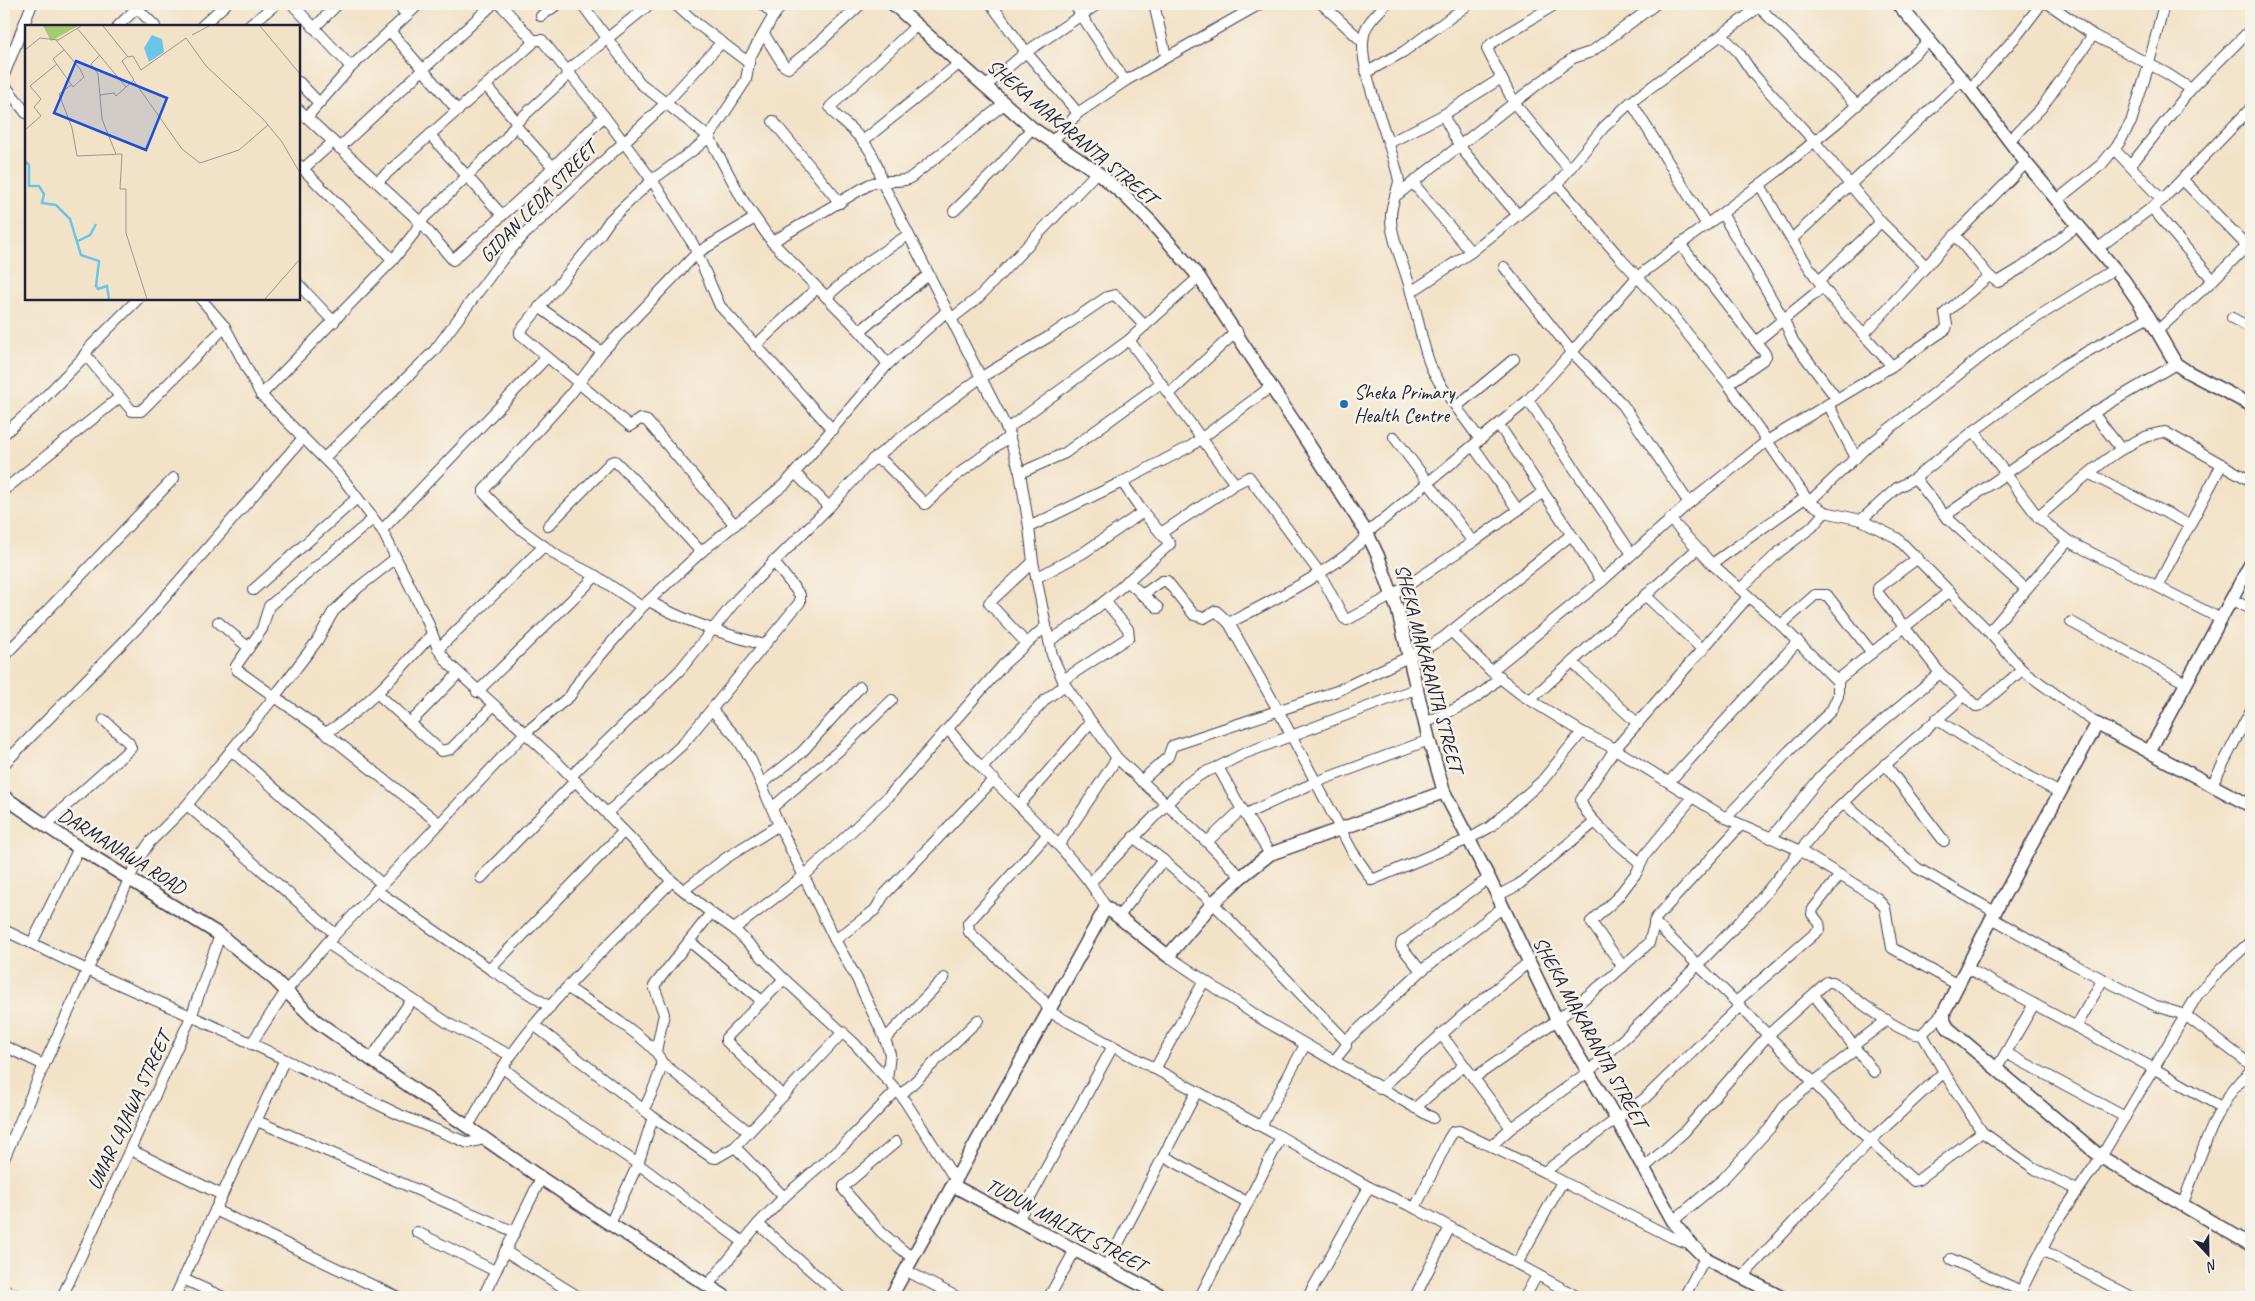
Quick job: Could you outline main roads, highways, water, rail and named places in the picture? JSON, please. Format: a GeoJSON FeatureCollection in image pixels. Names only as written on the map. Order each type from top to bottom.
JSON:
{"type":"FeatureCollection","features":[{"type":"Feature","properties":{"kind":"place","name":"Sheka Primary Health Centre"},"geometry":{"type":"Point","coordinates":[1344,404]}}]}
